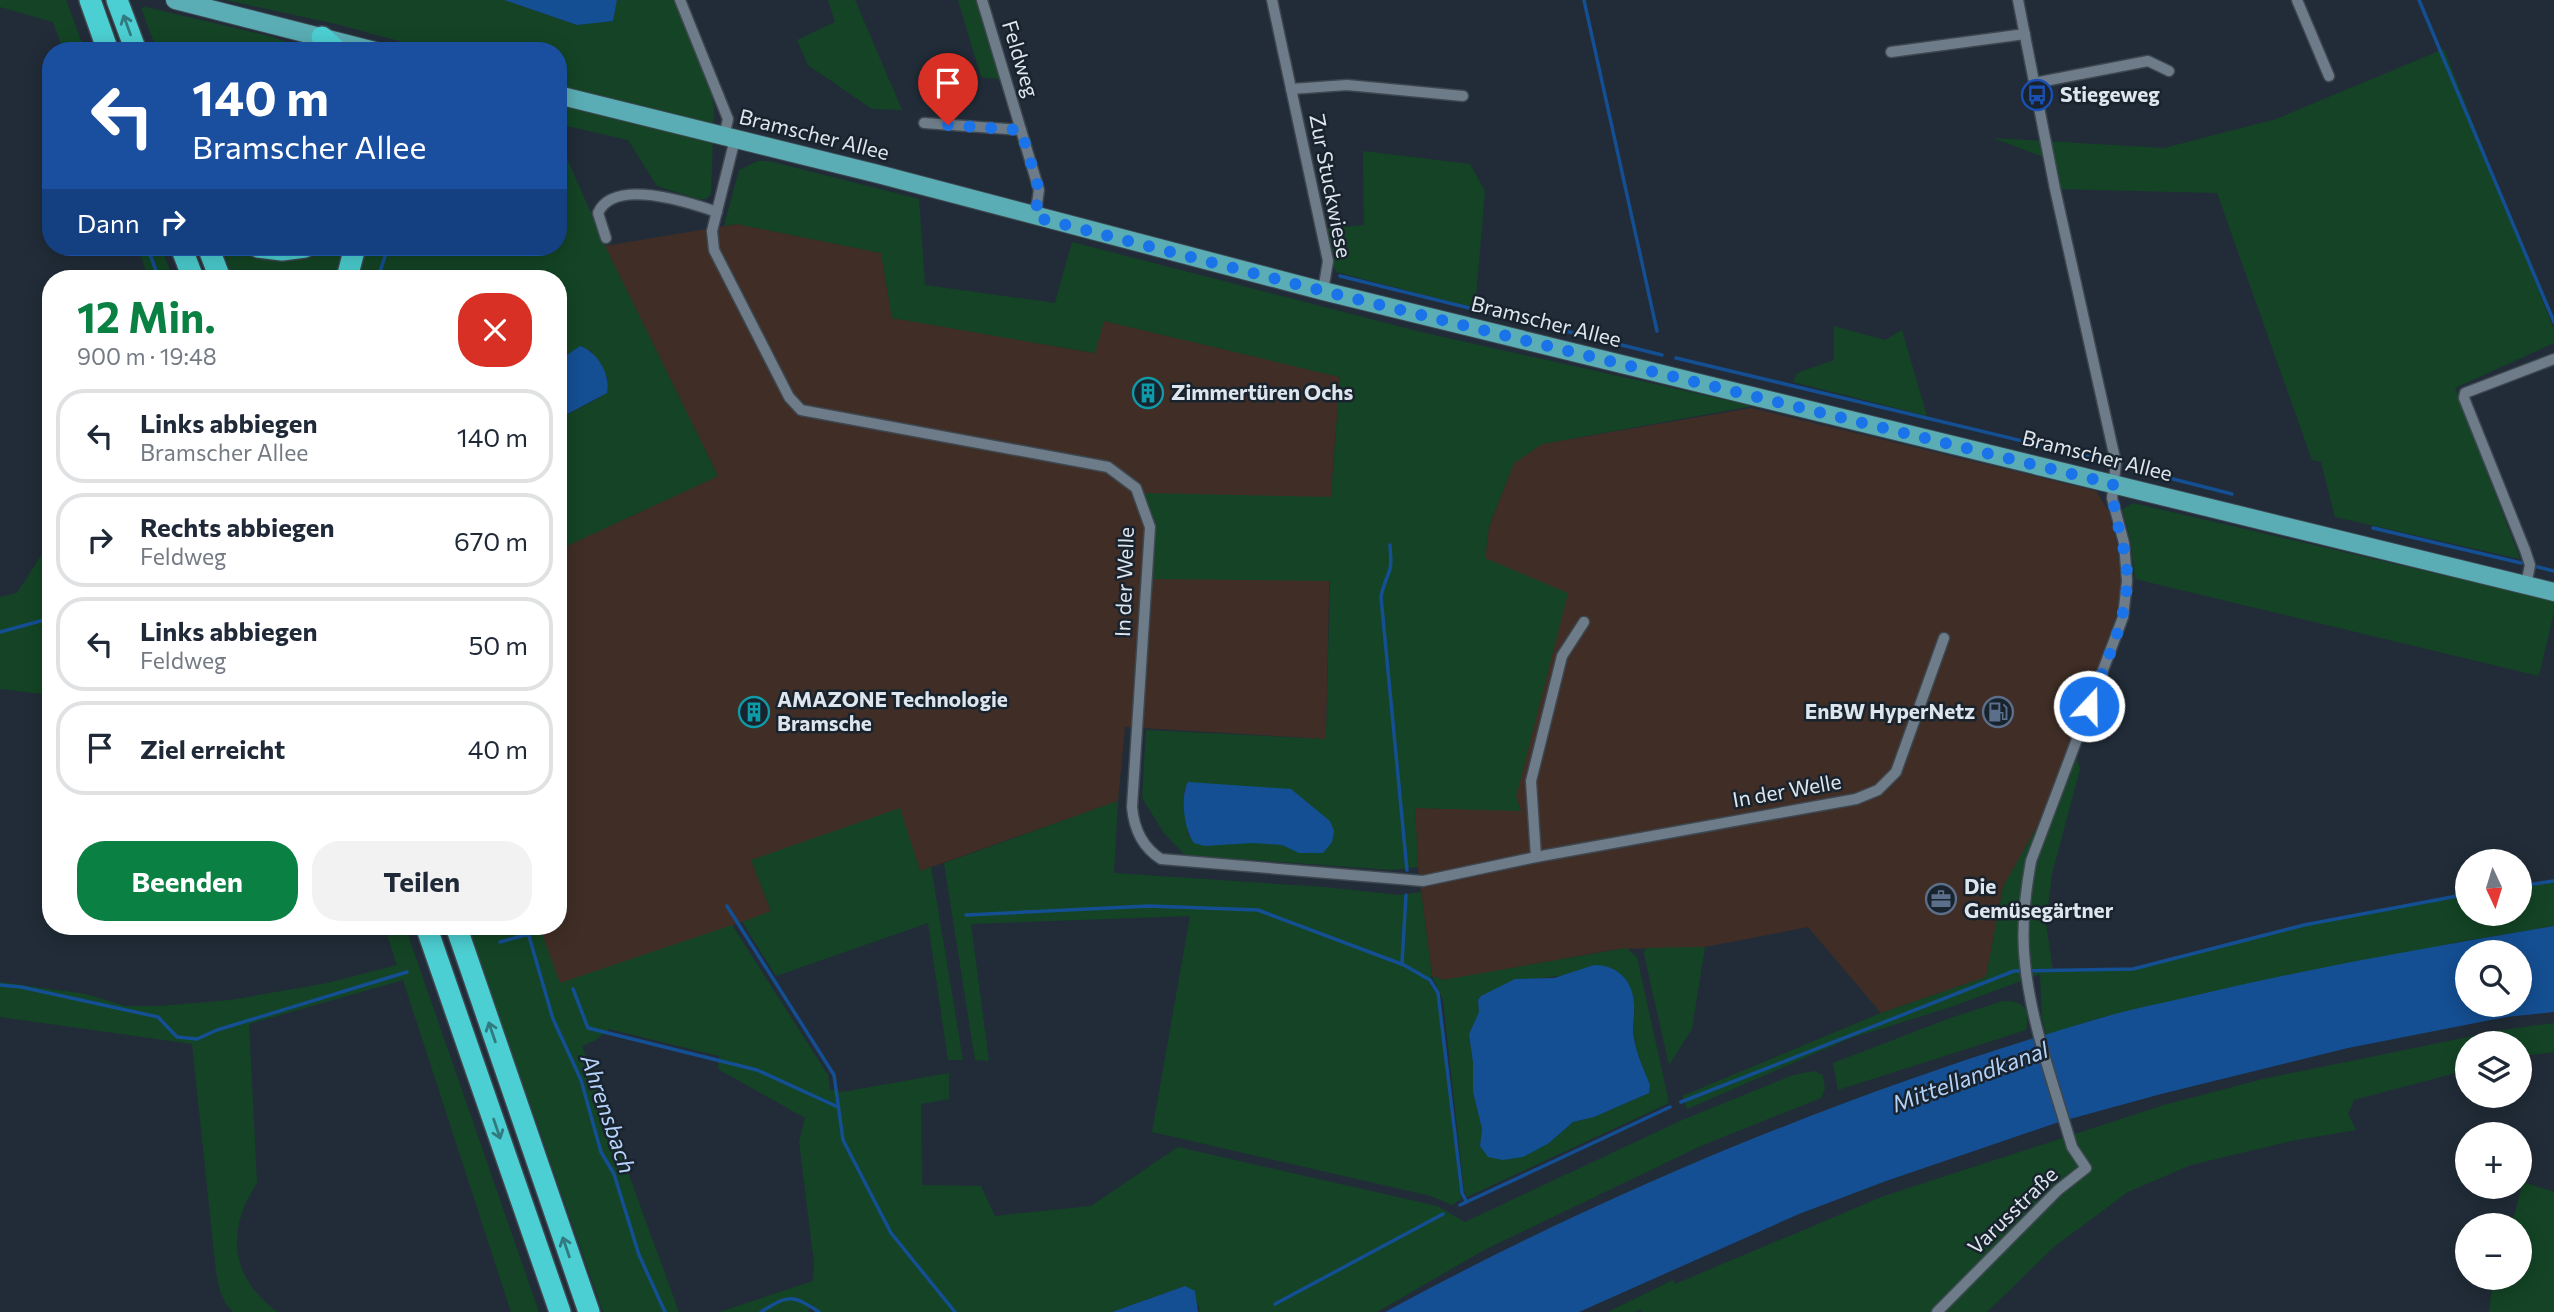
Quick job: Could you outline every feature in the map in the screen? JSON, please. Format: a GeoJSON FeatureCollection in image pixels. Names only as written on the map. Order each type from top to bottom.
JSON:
{"type":"FeatureCollection","features":[{"type":"Feature","properties":{"kind":"highway"},"geometry":{"type":"LineString","coordinates":[[90,0],[105,42]]}},
{"type":"Feature","properties":{"kind":"highway"},"geometry":{"type":"LineString","coordinates":[[117,0],[133,42]]}},
{"type":"Feature","properties":{"kind":"highway"},"geometry":{"type":"LineString","coordinates":[[429,935],[560,1312]]}},
{"type":"Feature","properties":{"kind":"highway"},"geometry":{"type":"LineString","coordinates":[[459,935],[589,1312]]}},
{"type":"Feature","properties":{"kind":"main road"},"geometry":{"type":"LineString","coordinates":[[177,1],[323,42]]}},
{"type":"Feature","properties":{"kind":"main road","name":"Bramscher Allee"},"geometry":{"type":"LineString","coordinates":[[567,97],[866,171],[1323,291],[2554,592]]}},
{"type":"Feature","properties":{"kind":"street","name":"In der Welle"},"geometry":{"type":"LineString","coordinates":[[680,0],[728,119],[729,138],[718,212],[712,230],[714,250],[789,397],[801,410],[1108,467],[1136,488],[1150,527],[1132,807],[1134,826],[1151,853],[1161,859],[1423,881],[1536,857],[1856,799],[1878,790],[1896,772],[1944,638]]}},
{"type":"Feature","properties":{"kind":"street","name":"Feldweg"},"geometry":{"type":"LineString","coordinates":[[982,0],[1039,190],[1035,217]]}},
{"type":"Feature","properties":{"kind":"street","name":"Zur Stuckwiese"},"geometry":{"type":"LineString","coordinates":[[1272,0],[1328,261],[1323,291]]}},
{"type":"Feature","properties":{"kind":"street"},"geometry":{"type":"LineString","coordinates":[[2018,0],[2055,189],[2116,463],[2113,484]]}},
{"type":"Feature","properties":{"kind":"street"},"geometry":{"type":"LineString","coordinates":[[2297,0],[2329,76]]}},
{"type":"Feature","properties":{"kind":"street"},"geometry":{"type":"LineString","coordinates":[[1891,52],[2025,34]]}},
{"type":"Feature","properties":{"kind":"street"},"geometry":{"type":"LineString","coordinates":[[2034,83],[2148,61],[2169,71]]}},
{"type":"Feature","properties":{"kind":"street","name":"Zur Stuckwiese"},"geometry":{"type":"LineString","coordinates":[[1291,89],[1347,85],[1463,96]]}},
{"type":"Feature","properties":{"kind":"street","name":"Feldweg"},"geometry":{"type":"LineString","coordinates":[[924,123],[1021,130]]}},
{"type":"Feature","properties":{"kind":"street"},"geometry":{"type":"LineString","coordinates":[[606,238],[598,213],[605,203],[616,199],[646,194],[659,195],[718,212]]}},
{"type":"Feature","properties":{"kind":"street"},"geometry":{"type":"LineString","coordinates":[[2526,585],[2530,565],[2525,550],[2463,398],[2465,393],[2473,389],[2554,359]]}},
{"type":"Feature","properties":{"kind":"street","name":"Varusstraße"},"geometry":{"type":"LineString","coordinates":[[1937,1312],[2058,1190],[2087,1168],[2071,1147],[2036,1019],[2025,962],[2026,891],[2031,861],[2123,617],[2127,581],[2124,543],[2112,498],[2113,484]]}},
{"type":"Feature","properties":{"kind":"street"},"geometry":{"type":"LineString","coordinates":[[1536,857],[1531,781],[1562,656],[1584,622]]}},
{"type":"Feature","properties":{"kind":"shaded area"},"geometry":{"type":"Polygon","coordinates":[[[737,224],[881,253],[892,318],[1094,353],[1104,321],[1340,377],[1331,493],[1326,739],[1125,727],[1118,801],[920,871],[900,809],[751,860],[771,912],[560,984],[542,935],[567,935],[567,546],[718,476],[605,246],[737,224]]]}},
{"type":"Feature","properties":{"kind":"shaded area"},"geometry":{"type":"Polygon","coordinates":[[[1751,408],[2096,491],[2108,510],[2117,545],[2121,586],[2116,616],[2047,809],[2003,887],[1986,977],[1881,1013],[1808,927],[1705,947],[1618,949],[1444,980],[1432,976],[1418,867],[1415,808],[1521,810],[1516,797],[1485,559],[1489,527],[1514,463],[1542,444],[1751,408]]]}},
{"type":"Feature","properties":{"kind":"green space"},"geometry":{"type":"Polygon","coordinates":[[[0,0],[66,0],[82,42],[61,42],[53,22],[0,7],[0,0]]]}},
{"type":"Feature","properties":{"kind":"green space"},"geometry":{"type":"Polygon","coordinates":[[[225,0],[504,0],[577,25],[613,21],[617,0],[676,0],[710,87],[714,108],[711,194],[706,199],[698,199],[657,186],[628,140],[567,126],[567,42],[403,42],[336,24],[225,0]]]}},
{"type":"Feature","properties":{"kind":"green space"},"geometry":{"type":"Polygon","coordinates":[[[828,0],[855,0],[902,110],[872,109],[808,65],[797,40],[835,22],[828,0]]]}},
{"type":"Feature","properties":{"kind":"green space"},"geometry":{"type":"Polygon","coordinates":[[[958,0],[982,0],[1006,80],[981,77],[958,0]]]}},
{"type":"Feature","properties":{"kind":"green space"},"geometry":{"type":"Polygon","coordinates":[[[146,7],[286,42],[154,42],[141,8],[146,7]]]}},
{"type":"Feature","properties":{"kind":"green space"},"geometry":{"type":"Polygon","coordinates":[[[2444,49],[2554,330],[2554,343],[2455,388],[2520,559],[2335,517],[2321,462],[2312,460],[2217,193],[2055,189],[2049,159],[1993,138],[2164,148],[2276,119],[2444,49]]]}},
{"type":"Feature","properties":{"kind":"green space"},"geometry":{"type":"Polygon","coordinates":[[[1363,151],[1470,164],[1485,191],[1475,308],[1336,272],[1322,229],[1364,225],[1363,151]]]}},
{"type":"Feature","properties":{"kind":"green space"},"geometry":{"type":"Polygon","coordinates":[[[567,158],[605,246],[718,476],[567,546],[567,414],[599,398],[608,379],[591,351],[580,346],[567,355],[567,270],[229,270],[225,256],[567,256],[567,158]]]}},
{"type":"Feature","properties":{"kind":"green space"},"geometry":{"type":"Polygon","coordinates":[[[758,161],[769,161],[919,199],[925,285],[1055,303],[1072,242],[1421,332],[1753,406],[1542,444],[1514,463],[1489,526],[1485,558],[1568,593],[1516,797],[1521,811],[1415,808],[1418,867],[1392,870],[1185,855],[1164,833],[1142,798],[1146,730],[1326,739],[1330,581],[1154,579],[1155,523],[1144,493],[1331,497],[1340,377],[1104,321],[1095,353],[892,318],[881,253],[737,224],[724,226],[739,170],[758,161]],[[1188,782],[1184,790],[1188,836],[1282,845],[1299,853],[1188,782]]]}},
{"type":"Feature","properties":{"kind":"green space"},"geometry":{"type":"Polygon","coordinates":[[[140,256],[164,256],[170,270],[146,270],[140,256]]]}},
{"type":"Feature","properties":{"kind":"green space"},"geometry":{"type":"Polygon","coordinates":[[[1834,326],[1885,340],[1902,330],[1927,416],[1793,382],[1797,373],[1834,360],[1834,326]]]}},
{"type":"Feature","properties":{"kind":"green space"},"geometry":{"type":"Polygon","coordinates":[[[2133,503],[2554,601],[2554,612],[2539,676],[2135,579],[2130,537],[2122,510],[2133,503]]]}},
{"type":"Feature","properties":{"kind":"green space"},"geometry":{"type":"Polygon","coordinates":[[[42,554],[42,694],[0,689],[0,597],[17,593],[42,554]]]}},
{"type":"Feature","properties":{"kind":"green space"},"geometry":{"type":"Polygon","coordinates":[[[2076,757],[2080,769],[2052,874],[2046,923],[2053,971],[2133,969],[2304,925],[2455,896],[2455,926],[2532,926],[2532,884],[2554,881],[2554,926],[2470,940],[2455,940],[2455,943],[2099,1018],[2046,1035],[2042,1018],[2040,974],[1951,1007],[1848,1039],[1687,1109],[1682,1096],[1881,1013],[1986,977],[2003,887],[2047,809],[2057,810],[2076,757]]]}},
{"type":"Feature","properties":{"kind":"green space"},"geometry":{"type":"Polygon","coordinates":[[[1118,801],[1114,873],[1324,887],[1400,895],[1421,892],[1432,976],[1428,981],[1437,995],[1461,1199],[1452,1205],[1431,1196],[1152,1132],[1190,916],[971,924],[989,1061],[975,1060],[944,863],[1118,801]]]}},
{"type":"Feature","properties":{"kind":"green space"},"geometry":{"type":"Polygon","coordinates":[[[900,808],[920,871],[931,867],[963,1060],[948,1060],[928,923],[776,976],[742,922],[771,911],[751,860],[900,808]]]}},
{"type":"Feature","properties":{"kind":"green space"},"geometry":{"type":"Polygon","coordinates":[[[732,925],[828,1075],[830,1089],[842,1092],[949,1073],[949,1099],[921,1104],[922,1185],[981,1186],[995,1216],[1091,1206],[1178,1147],[1437,1206],[1465,1222],[1680,1121],[1793,1075],[1814,1071],[1823,1075],[1825,1089],[1821,1098],[1703,1145],[1484,1250],[1377,1312],[1198,1312],[1200,1309],[1185,1286],[1112,1312],[814,1312],[812,1304],[808,1312],[719,1312],[813,1281],[814,1263],[799,1141],[805,1118],[718,1069],[719,1056],[609,1029],[596,1040],[582,1046],[679,1312],[603,1312],[471,935],[542,935],[560,983],[732,925]]]}},
{"type":"Feature","properties":{"kind":"green space"},"geometry":{"type":"Polygon","coordinates":[[[387,935],[408,935],[539,1312],[511,1312],[403,980],[249,1024],[257,1183],[240,1219],[238,1253],[250,1284],[277,1312],[233,1312],[220,1291],[192,1044],[0,1017],[0,982],[86,994],[125,1006],[160,1006],[230,1000],[327,983],[397,965],[387,935]]]}},
{"type":"Feature","properties":{"kind":"green space"},"geometry":{"type":"Polygon","coordinates":[[[1705,947],[1692,1029],[1669,1065],[1644,954],[1645,948],[1705,947]]]}},
{"type":"Feature","properties":{"kind":"green space"},"geometry":{"type":"Polygon","coordinates":[[[1626,948],[1637,957],[1669,1103],[1467,1197],[1464,1190],[1443,1000],[1432,976],[1443,980],[1626,948]],[[1594,965],[1573,974],[1535,979],[1481,996],[1478,1000],[1479,1012],[1469,1034],[1473,1092],[1482,1129],[1480,1146],[1549,1143],[1573,1122],[1594,1117],[1649,1093],[1650,1085],[1635,1039],[1635,1010],[1594,965]]]}},
{"type":"Feature","properties":{"kind":"green space"},"geometry":{"type":"Polygon","coordinates":[[[2003,1001],[2016,1003],[2024,1008],[2027,1017],[2026,1030],[1838,1090],[1833,1063],[2003,1001]]]}},
{"type":"Feature","properties":{"kind":"green space"},"geometry":{"type":"Polygon","coordinates":[[[2554,1023],[2554,1052],[2532,1055],[2532,1031],[2497,1031],[2554,1023]]]}},
{"type":"Feature","properties":{"kind":"green space"},"geometry":{"type":"Polygon","coordinates":[[[2455,1040],[2455,1073],[2354,1100],[2348,1114],[2356,1130],[2291,1141],[2191,1165],[2128,1192],[2055,1246],[1987,1312],[1642,1312],[1641,1309],[1635,1312],[1608,1312],[1673,1280],[1675,1284],[1884,1196],[2164,1105],[2263,1079],[2455,1040]]]}},
{"type":"Feature","properties":{"kind":"green space"},"geometry":{"type":"Polygon","coordinates":[[[2532,1185],[2554,1192],[2554,1312],[2489,1312],[2492,1290],[2532,1290],[2532,1213],[2515,1213],[2518,1199],[2532,1199],[2532,1185]]]}},
{"type":"Feature","properties":{"kind":"water"},"geometry":{"type":"Polygon","coordinates":[[[504,0],[617,0],[613,21],[577,25],[504,0]]]}},
{"type":"Feature","properties":{"kind":"water"},"geometry":{"type":"Polygon","coordinates":[[[580,346],[592,353],[605,372],[608,386],[607,393],[567,414],[567,355],[580,346]]]}},
{"type":"Feature","properties":{"kind":"water"},"geometry":{"type":"Polygon","coordinates":[[[1188,782],[1291,789],[1330,821],[1334,831],[1332,842],[1323,853],[1299,853],[1282,845],[1252,843],[1205,846],[1194,843],[1184,813],[1184,796],[1188,782]]]}},
{"type":"Feature","properties":{"kind":"water"},"geometry":{"type":"Polygon","coordinates":[[[2554,926],[2554,1012],[2532,1014],[2532,940],[2474,940],[2554,926]]]}},
{"type":"Feature","properties":{"kind":"water","name":"Mittellandkanal"},"geometry":{"type":"Polygon","coordinates":[[[2455,943],[2455,1017],[2506,1017],[2348,1048],[2059,1122],[1799,1214],[1579,1312],[1385,1312],[1470,1267],[1644,1185],[1823,1111],[1914,1078],[2005,1047],[2131,1010],[2233,986],[2455,943]]]}},
{"type":"Feature","properties":{"kind":"water"},"geometry":{"type":"Polygon","coordinates":[[[1594,965],[1619,973],[1629,985],[1634,1002],[1634,1039],[1650,1085],[1649,1093],[1594,1117],[1573,1122],[1549,1143],[1523,1157],[1503,1160],[1488,1157],[1480,1146],[1482,1129],[1473,1092],[1469,1034],[1479,1012],[1478,1000],[1515,979],[1554,978],[1594,965]]]}},
{"type":"Feature","properties":{"kind":"water"},"geometry":{"type":"Polygon","coordinates":[[[1185,1286],[1195,1291],[1198,1312],[1112,1312],[1185,1286]]]}},
{"type":"Feature","properties":{"kind":"waterway"},"geometry":{"type":"LineString","coordinates":[[1584,0],[1657,331]]}},
{"type":"Feature","properties":{"kind":"waterway"},"geometry":{"type":"LineString","coordinates":[[2419,0],[2554,322]]}},
{"type":"Feature","properties":{"kind":"waterway"},"geometry":{"type":"LineString","coordinates":[[150,256],[156,270]]}},
{"type":"Feature","properties":{"kind":"waterway"},"geometry":{"type":"LineString","coordinates":[[381,270],[385,256]]}},
{"type":"Feature","properties":{"kind":"waterway"},"geometry":{"type":"LineString","coordinates":[[1340,276],[1526,322]]}},
{"type":"Feature","properties":{"kind":"waterway"},"geometry":{"type":"LineString","coordinates":[[1557,329],[1662,355]]}},
{"type":"Feature","properties":{"kind":"waterway"},"geometry":{"type":"LineString","coordinates":[[1676,358],[2098,459]]}},
{"type":"Feature","properties":{"kind":"waterway"},"geometry":{"type":"LineString","coordinates":[[2126,467],[2232,494]]}},
{"type":"Feature","properties":{"kind":"waterway"},"geometry":{"type":"LineString","coordinates":[[2373,528],[2521,563]]}},
{"type":"Feature","properties":{"kind":"waterway"},"geometry":{"type":"LineString","coordinates":[[1390,545],[1391,566],[1381,597],[1407,870]]}},
{"type":"Feature","properties":{"kind":"waterway"},"geometry":{"type":"LineString","coordinates":[[2538,567],[2554,571]]}},
{"type":"Feature","properties":{"kind":"waterway","name":"Ahrensbach"},"geometry":{"type":"LineString","coordinates":[[0,632],[42,620]]}},
{"type":"Feature","properties":{"kind":"waterway"},"geometry":{"type":"LineString","coordinates":[[2532,884],[2554,881]]}},
{"type":"Feature","properties":{"kind":"waterway"},"geometry":{"type":"LineString","coordinates":[[1402,963],[1406,895]]}},
{"type":"Feature","properties":{"kind":"waterway"},"geometry":{"type":"LineString","coordinates":[[1681,1102],[2014,971],[2133,969],[2304,925],[2455,896]]}},
{"type":"Feature","properties":{"kind":"waterway"},"geometry":{"type":"LineString","coordinates":[[727,906],[834,1075],[843,1140],[891,1233],[955,1312]]}},
{"type":"Feature","properties":{"kind":"waterway"},"geometry":{"type":"LineString","coordinates":[[966,915],[1149,906],[1258,910],[1404,965],[1430,980],[1438,993],[1462,1193],[1466,1201]]}},
{"type":"Feature","properties":{"kind":"waterway"},"geometry":{"type":"LineString","coordinates":[[500,942],[525,935]]}},
{"type":"Feature","properties":{"kind":"waterway","name":"Ahrensbach"},"geometry":{"type":"LineString","coordinates":[[529,935],[553,1019],[581,1080],[601,1152],[614,1174],[639,1255],[665,1312]]}},
{"type":"Feature","properties":{"kind":"waterway"},"geometry":{"type":"LineString","coordinates":[[0,985],[21,987],[158,1017],[177,1037],[197,1039],[217,1030],[407,972]]}},
{"type":"Feature","properties":{"kind":"waterway"},"geometry":{"type":"LineString","coordinates":[[573,989],[588,1028],[757,1070],[838,1107]]}},
{"type":"Feature","properties":{"kind":"waterway"},"geometry":{"type":"LineString","coordinates":[[1460,1205],[1670,1107]]}},
{"type":"Feature","properties":{"kind":"waterway"},"geometry":{"type":"LineString","coordinates":[[1275,1304],[1443,1214]]}},
{"type":"Feature","properties":{"kind":"waterway","name":"Ahrensbach"},"geometry":{"type":"LineString","coordinates":[[761,1312],[778,1302],[790,1299],[802,1302],[819,1312]]}},
{"type":"Feature","properties":{"kind":"place","name":"Stiegeweg"},"geometry":{"type":"Point","coordinates":[2037,95]}},
{"type":"Feature","properties":{"kind":"place","name":"Zimmertüren Ochs"},"geometry":{"type":"Point","coordinates":[1148,393]}},
{"type":"Feature","properties":{"kind":"place","name":"AMAZONE Technologie Bramsche"},"geometry":{"type":"Point","coordinates":[754,712]}},
{"type":"Feature","properties":{"kind":"place","name":"EnBW HyperNetz"},"geometry":{"type":"Point","coordinates":[1998,712]}},
{"type":"Feature","properties":{"kind":"place","name":"Die Gemüsegärtner"},"geometry":{"type":"Point","coordinates":[1941,899]}},
{"type":"Feature","properties":{"kind":"route"},"geometry":{"type":"LineString","coordinates":[[948,125],[1021,130],[1039,190],[1035,217],[1323,291],[2113,484],[2112,498],[2124,543],[2127,581],[2123,617],[2089,706]]}}]}
